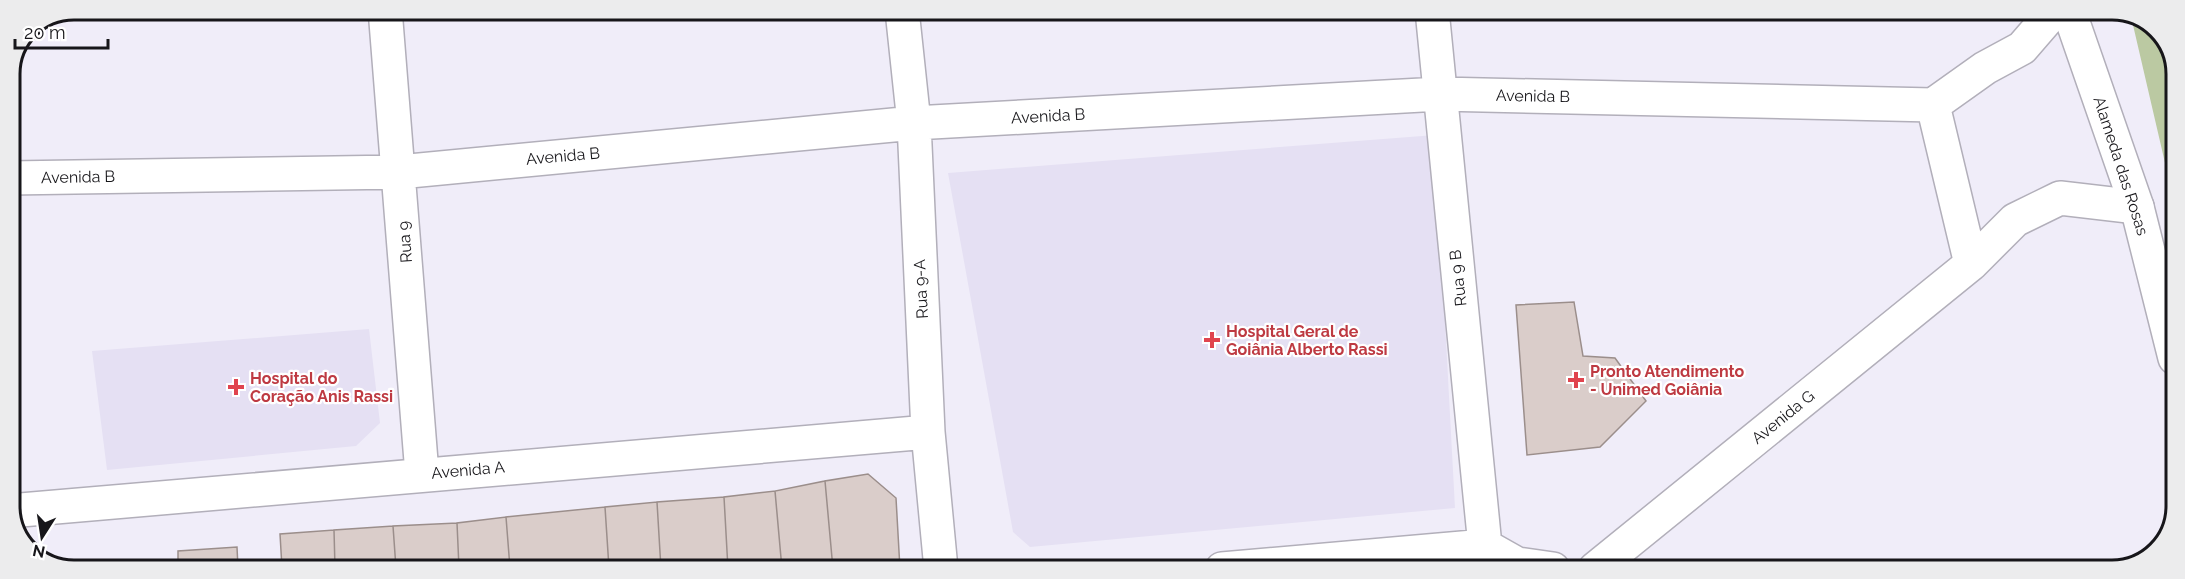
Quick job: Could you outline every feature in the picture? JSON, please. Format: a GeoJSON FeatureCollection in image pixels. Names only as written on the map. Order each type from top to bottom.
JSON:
{"type":"FeatureCollection","features":[{"type":"Feature","properties":{"kind":"street","name":"Rua 9"},"geometry":{"type":"LineString","coordinates":[[386,20],[422,474]]}},
{"type":"Feature","properties":{"kind":"street","name":"Rua 9-A"},"geometry":{"type":"LineString","coordinates":[[903,20],[914,123],[928,432],[940,560]]}},
{"type":"Feature","properties":{"kind":"street","name":"Rua 9 B"},"geometry":{"type":"LineString","coordinates":[[1433,20],[1489,558]]}},
{"type":"Feature","properties":{"kind":"street"},"geometry":{"type":"LineString","coordinates":[[1971,264],[1933,105],[1985,68],[2022,48],[2046,20]]}},
{"type":"Feature","properties":{"kind":"street","name":"Alameda das Rosas"},"geometry":{"type":"LineString","coordinates":[[2072,20],[2137,207],[2166,321]]}},
{"type":"Feature","properties":{"kind":"street","name":"Avenida B"},"geometry":{"type":"LineString","coordinates":[[20,178],[399,172],[914,123],[1440,94],[1933,105]]}},
{"type":"Feature","properties":{"kind":"street","name":"Avenida G"},"geometry":{"type":"LineString","coordinates":[[1606,560],[1971,264],[2015,220],[2060,198],[2137,207]]}},
{"type":"Feature","properties":{"kind":"street","name":"Avenida A"},"geometry":{"type":"LineString","coordinates":[[20,510],[928,432]]}},
{"type":"Feature","properties":{"kind":"street"},"geometry":{"type":"LineString","coordinates":[[1440,560],[1489,558]]}},
{"type":"Feature","properties":{"kind":"shaded area","name":"Hospital Geral de Goiânia Alberto Rassi"},"geometry":{"type":"Polygon","coordinates":[[[1435,135],[1455,508],[1030,547],[1013,532],[948,173],[1435,135]]]}},
{"type":"Feature","properties":{"kind":"shaded area","name":"Hospital do Coração Anis Rassi"},"geometry":{"type":"Polygon","coordinates":[[[369,329],[380,423],[356,446],[107,470],[92,351],[369,329]]]}},
{"type":"Feature","properties":{"kind":"green space"},"geometry":{"type":"Polygon","coordinates":[[[2133,25],[2147,33],[2158,47],[2164,60],[2165,164],[2133,25]]]}},
{"type":"Feature","properties":{"kind":"building","name":"Pronto Atendimento - Unimed Goiânia"},"geometry":{"type":"Polygon","coordinates":[[[1574,302],[1583,356],[1615,358],[1646,401],[1600,447],[1527,455],[1516,305],[1574,302]]]}},
{"type":"Feature","properties":{"kind":"building"},"geometry":{"type":"Polygon","coordinates":[[[868,474],[896,498],[899,560],[832,560],[825,481],[868,474]]]}},
{"type":"Feature","properties":{"kind":"building"},"geometry":{"type":"Polygon","coordinates":[[[825,481],[832,560],[781,560],[775,491],[825,481]]]}},
{"type":"Feature","properties":{"kind":"building"},"geometry":{"type":"Polygon","coordinates":[[[775,491],[781,560],[728,560],[724,497],[775,491]]]}},
{"type":"Feature","properties":{"kind":"building"},"geometry":{"type":"Polygon","coordinates":[[[724,497],[728,560],[660,560],[657,502],[724,497]]]}},
{"type":"Feature","properties":{"kind":"building"},"geometry":{"type":"Polygon","coordinates":[[[657,502],[660,560],[608,560],[605,507],[657,502]]]}},
{"type":"Feature","properties":{"kind":"building"},"geometry":{"type":"Polygon","coordinates":[[[605,507],[608,560],[509,560],[506,517],[605,507]]]}},
{"type":"Feature","properties":{"kind":"building"},"geometry":{"type":"Polygon","coordinates":[[[506,517],[509,560],[459,560],[457,523],[506,517]]]}},
{"type":"Feature","properties":{"kind":"building"},"geometry":{"type":"Polygon","coordinates":[[[457,523],[459,560],[395,560],[393,526],[457,523]]]}},
{"type":"Feature","properties":{"kind":"building"},"geometry":{"type":"Polygon","coordinates":[[[393,526],[395,560],[335,560],[334,530],[393,526]]]}},
{"type":"Feature","properties":{"kind":"building"},"geometry":{"type":"Polygon","coordinates":[[[334,530],[335,560],[282,560],[280,534],[334,530]]]}},
{"type":"Feature","properties":{"kind":"building"},"geometry":{"type":"Polygon","coordinates":[[[237,547],[238,560],[178,560],[178,551],[237,547]]]}},
{"type":"Feature","properties":{"kind":"place","name":"Hospital Geral de Goiânia Alberto Rassi"},"geometry":{"type":"Point","coordinates":[1212,340]}},
{"type":"Feature","properties":{"kind":"place","name":"Pronto Atendimento - Unimed Goiânia"},"geometry":{"type":"Point","coordinates":[1576,380]}},
{"type":"Feature","properties":{"kind":"place","name":"Hospital do Coração Anis Rassi"},"geometry":{"type":"Point","coordinates":[236,387]}}]}
